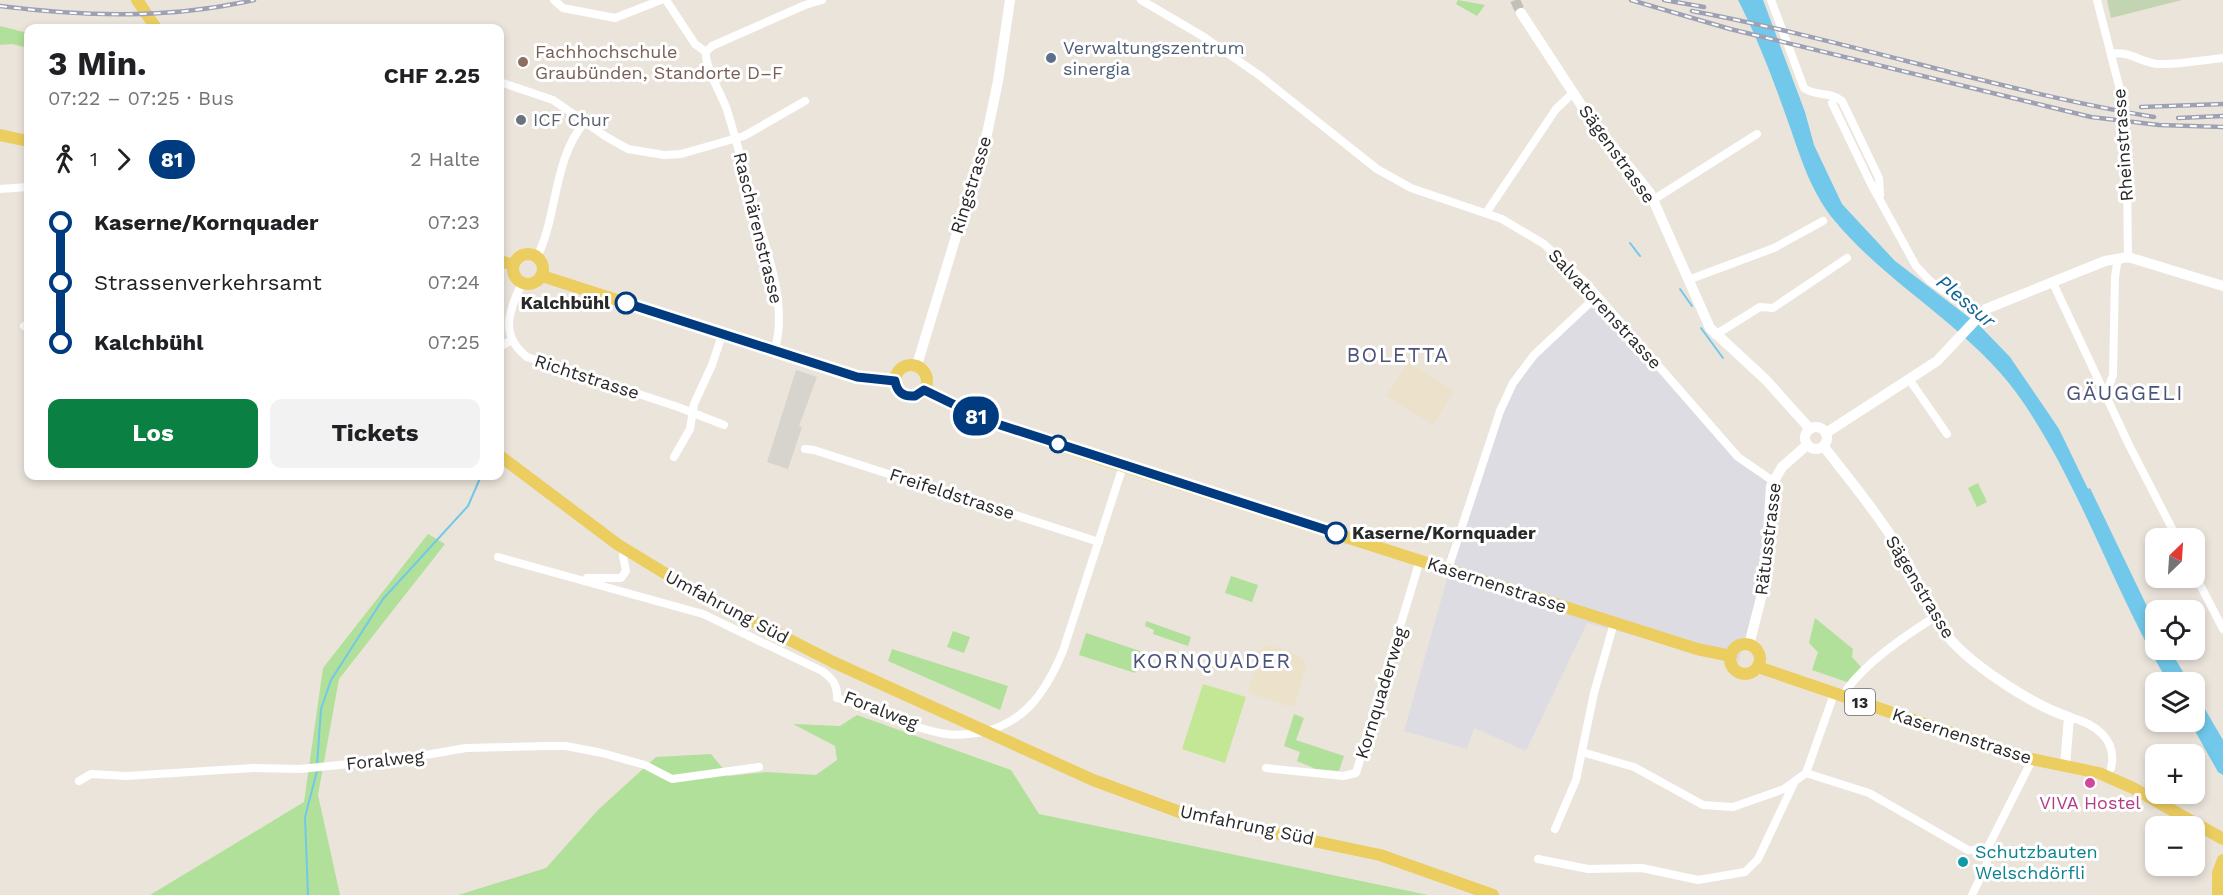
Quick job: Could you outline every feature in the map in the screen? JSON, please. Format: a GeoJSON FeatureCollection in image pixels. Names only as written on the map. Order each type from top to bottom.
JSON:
{"type":"FeatureCollection","features":[{"type":"Feature","properties":{"kind":"main road"},"geometry":{"type":"LineString","coordinates":[[137,0],[153,24]]}},
{"type":"Feature","properties":{"kind":"main road"},"geometry":{"type":"LineString","coordinates":[[0,135],[24,140]]}},
{"type":"Feature","properties":{"kind":"main road"},"geometry":{"type":"LineString","coordinates":[[513,265],[522,255],[537,257],[543,265],[543,276]]}},
{"type":"Feature","properties":{"kind":"main road"},"geometry":{"type":"LineString","coordinates":[[504,262],[513,265]]}},
{"type":"Feature","properties":{"kind":"main road"},"geometry":{"type":"LineString","coordinates":[[513,265],[515,278],[522,283],[531,285],[543,276]]}},
{"type":"Feature","properties":{"kind":"main road"},"geometry":{"type":"LineString","coordinates":[[543,276],[857,377],[895,381]]}},
{"type":"Feature","properties":{"kind":"main road"},"geometry":{"type":"LineString","coordinates":[[916,365],[927,376],[924,390],[915,396],[903,395],[895,381],[897,372],[904,366],[916,365]]}},
{"type":"Feature","properties":{"kind":"main road","name":"Kasernenstrasse"},"geometry":{"type":"LineString","coordinates":[[924,390],[988,421],[1124,466],[1697,650],[1731,656]]}},
{"type":"Feature","properties":{"kind":"main road","name":"Umfahrung Süd"},"geometry":{"type":"LineString","coordinates":[[504,459],[617,544],[694,591],[770,631],[1006,742],[1093,780],[1185,814],[1362,849],[1493,895]]}},
{"type":"Feature","properties":{"kind":"main road"},"geometry":{"type":"LineString","coordinates":[[1749,645],[1759,653],[1758,666],[1750,673],[1739,672],[1732,666],[1731,656],[1737,646],[1749,645]]}},
{"type":"Feature","properties":{"kind":"main road","name":"Kasernenstrasse"},"geometry":{"type":"LineString","coordinates":[[1758,666],[2032,760],[2065,766]]}},
{"type":"Feature","properties":{"kind":"main road","name":"13"},"geometry":{"type":"LineString","coordinates":[[2065,766],[2091,770],[2122,783],[2223,839]]}},
{"type":"Feature","properties":{"kind":"main road"},"geometry":{"type":"LineString","coordinates":[[2218,895],[2218,873],[2223,860]]}},
{"type":"Feature","properties":{"kind":"street"},"geometry":{"type":"LineString","coordinates":[[554,0],[563,8],[615,18],[661,0]]}},
{"type":"Feature","properties":{"kind":"street","name":"Raschärenstrasse"},"geometry":{"type":"LineString","coordinates":[[666,0],[695,44],[706,52],[706,61],[722,97],[735,139],[777,294],[779,324],[774,352]]}},
{"type":"Feature","properties":{"kind":"street"},"geometry":{"type":"LineString","coordinates":[[706,52],[712,46],[822,0]]}},
{"type":"Feature","properties":{"kind":"street","name":"Ringstrasse"},"geometry":{"type":"LineString","coordinates":[[916,365],[987,134],[998,81],[1010,0]]}},
{"type":"Feature","properties":{"kind":"street","name":"Salvatorenstrasse"},"geometry":{"type":"LineString","coordinates":[[1141,0],[1204,37],[1259,75],[1377,169],[1431,196],[1486,213],[1518,227],[1550,248],[1597,296],[1732,450],[1750,467],[1773,481]]}},
{"type":"Feature","properties":{"kind":"street"},"geometry":{"type":"LineString","coordinates":[[1771,0],[1804,88],[1811,92],[1835,96],[1844,104],[1879,178],[1880,196]]}},
{"type":"Feature","properties":{"kind":"street","name":"Rheinstrasse"},"geometry":{"type":"LineString","coordinates":[[2097,0],[2120,90],[2127,180],[2123,258],[2115,277],[2113,375],[2109,386],[2103,390]]}},
{"type":"Feature","properties":{"kind":"street","name":"Sägenstrasse"},"geometry":{"type":"LineString","coordinates":[[1521,13],[1573,93],[1653,200],[1715,335],[1761,375],[1810,429]]}},
{"type":"Feature","properties":{"kind":"street"},"geometry":{"type":"LineString","coordinates":[[2111,54],[2125,53],[2149,63],[2160,64],[2223,58]]}},
{"type":"Feature","properties":{"kind":"street"},"geometry":{"type":"LineString","coordinates":[[504,83],[553,100],[615,143],[653,154],[681,153],[735,139]]}},
{"type":"Feature","properties":{"kind":"street"},"geometry":{"type":"LineString","coordinates":[[1486,213],[1556,110],[1573,93]]}},
{"type":"Feature","properties":{"kind":"street","name":"Raschärenstrasse"},"geometry":{"type":"LineString","coordinates":[[735,139],[805,101]]}},
{"type":"Feature","properties":{"kind":"street"},"geometry":{"type":"LineString","coordinates":[[1832,103],[1921,272],[1977,317]]}},
{"type":"Feature","properties":{"kind":"street"},"geometry":{"type":"LineString","coordinates":[[537,257],[546,239],[571,144],[585,122]]}},
{"type":"Feature","properties":{"kind":"street"},"geometry":{"type":"LineString","coordinates":[[1653,200],[1757,134]]}},
{"type":"Feature","properties":{"kind":"street"},"geometry":{"type":"LineString","coordinates":[[0,189],[24,187]]}},
{"type":"Feature","properties":{"kind":"street"},"geometry":{"type":"LineString","coordinates":[[1688,280],[1774,248],[1823,221]]}},
{"type":"Feature","properties":{"kind":"street"},"geometry":{"type":"LineString","coordinates":[[1715,335],[1760,307],[1773,308],[1847,258]]}},
{"type":"Feature","properties":{"kind":"street"},"geometry":{"type":"LineString","coordinates":[[1826,433],[1937,361],[1977,317],[1995,304],[2052,281],[2123,258],[2223,286]]}},
{"type":"Feature","properties":{"kind":"street"},"geometry":{"type":"LineString","coordinates":[[2052,281],[2172,528]]}},
{"type":"Feature","properties":{"kind":"street"},"geometry":{"type":"LineString","coordinates":[[504,345],[512,340],[508,334],[508,316],[522,283]]}},
{"type":"Feature","properties":{"kind":"street"},"geometry":{"type":"LineString","coordinates":[[1448,569],[1500,411],[1513,383],[1534,355],[1597,296]]}},
{"type":"Feature","properties":{"kind":"street"},"geometry":{"type":"LineString","coordinates":[[674,457],[690,429],[693,412],[722,335]]}},
{"type":"Feature","properties":{"kind":"street","name":"Richtstrasse"},"geometry":{"type":"LineString","coordinates":[[512,340],[533,360],[693,412]]}},
{"type":"Feature","properties":{"kind":"street"},"geometry":{"type":"LineString","coordinates":[[1909,379],[1947,434]]}},
{"type":"Feature","properties":{"kind":"street"},"geometry":{"type":"LineString","coordinates":[[693,412],[724,425]]}},
{"type":"Feature","properties":{"kind":"street"},"geometry":{"type":"LineString","coordinates":[[1819,428],[1826,433],[1827,440],[1824,447],[1815,449],[1807,445],[1806,436],[1810,429],[1819,428]]}},
{"type":"Feature","properties":{"kind":"street","name":"Rätusstrasse"},"geometry":{"type":"LineString","coordinates":[[1749,645],[1765,582],[1773,481],[1785,463],[1807,445]]}},
{"type":"Feature","properties":{"kind":"street","name":"Sägenstrasse"},"geometry":{"type":"LineString","coordinates":[[1824,447],[1897,545],[1935,617],[1955,645],[1975,662],[2041,705],[2094,726],[2104,734],[2112,750],[2111,768]]}},
{"type":"Feature","properties":{"kind":"street","name":"Freifeldstrasse"},"geometry":{"type":"LineString","coordinates":[[805,449],[1099,542]]}},
{"type":"Feature","properties":{"kind":"street","name":"Foralweg"},"geometry":{"type":"LineString","coordinates":[[498,557],[694,612],[728,625],[822,671],[838,689],[837,698],[946,734],[970,734],[1012,721],[1038,699],[1053,674],[1063,651],[1124,466]]}},
{"type":"Feature","properties":{"kind":"street"},"geometry":{"type":"LineString","coordinates":[[586,580],[589,576],[621,578],[626,571],[623,556]]}},
{"type":"Feature","properties":{"kind":"street","name":"Kornquaderweg"},"geometry":{"type":"LineString","coordinates":[[1266,768],[1343,776],[1356,773],[1420,560]]}},
{"type":"Feature","properties":{"kind":"street"},"geometry":{"type":"LineString","coordinates":[[2202,588],[2223,629]]}},
{"type":"Feature","properties":{"kind":"street"},"geometry":{"type":"LineString","coordinates":[[1582,752],[1634,767],[1710,807],[1736,806],[1794,783],[1806,773],[1838,695],[1888,650],[1935,617]]}},
{"type":"Feature","properties":{"kind":"street"},"geometry":{"type":"LineString","coordinates":[[1555,829],[1574,785],[1593,693],[1614,623]]}},
{"type":"Feature","properties":{"kind":"street"},"geometry":{"type":"LineString","coordinates":[[2065,766],[2069,717]]}},
{"type":"Feature","properties":{"kind":"street","name":"Foralweg"},"geometry":{"type":"LineString","coordinates":[[79,781],[91,774],[133,776],[313,767],[408,758],[466,748],[566,746],[625,759],[672,779],[759,767]]}},
{"type":"Feature","properties":{"kind":"street"},"geometry":{"type":"LineString","coordinates":[[1971,895],[1987,864],[1986,851],[2032,760]]}},
{"type":"Feature","properties":{"kind":"street"},"geometry":{"type":"LineString","coordinates":[[1806,773],[1869,793],[1968,850],[1986,851]]}},
{"type":"Feature","properties":{"kind":"street"},"geometry":{"type":"LineString","coordinates":[[1539,859],[1582,868],[1642,868],[1698,880],[1745,872],[1758,859],[1794,783]]}},
{"type":"Feature","properties":{"kind":"shaded area"},"geometry":{"type":"Polygon","coordinates":[[[1598,299],[1716,433],[1768,481],[1764,580],[1738,663],[1587,623],[1526,751],[1474,728],[1467,749],[1404,731],[1447,579],[1447,555],[1506,397],[1525,370],[1598,299]]]}},
{"type":"Feature","properties":{"kind":"shaded area"},"geometry":{"type":"Polygon","coordinates":[[[1408,362],[1454,391],[1433,425],[1386,396],[1408,362]]]}},
{"type":"Feature","properties":{"kind":"shaded area"},"geometry":{"type":"Polygon","coordinates":[[[796,370],[817,377],[799,426],[802,427],[788,469],[767,462],[796,370]]]}},
{"type":"Feature","properties":{"kind":"shaded area"},"geometry":{"type":"Polygon","coordinates":[[[1263,645],[1281,648],[1301,657],[1307,664],[1295,704],[1291,707],[1251,694],[1248,689],[1263,645]]]}},
{"type":"Feature","properties":{"kind":"green space"},"geometry":{"type":"Polygon","coordinates":[[[1458,0],[1485,5],[1477,16],[1456,4],[1458,0]]]}},
{"type":"Feature","properties":{"kind":"green space"},"geometry":{"type":"Polygon","coordinates":[[[2107,0],[2182,0],[2111,18],[2107,0]]]}},
{"type":"Feature","properties":{"kind":"green space"},"geometry":{"type":"Polygon","coordinates":[[[0,26],[24,32],[24,47],[12,44],[0,45],[0,26]]]}},
{"type":"Feature","properties":{"kind":"green space"},"geometry":{"type":"Polygon","coordinates":[[[1978,483],[1987,502],[1977,507],[1968,488],[1978,483]]]}},
{"type":"Feature","properties":{"kind":"green space"},"geometry":{"type":"Polygon","coordinates":[[[428,534],[445,544],[339,679],[318,795],[340,895],[150,895],[304,802],[323,668],[428,534]]]}},
{"type":"Feature","properties":{"kind":"green space"},"geometry":{"type":"Polygon","coordinates":[[[1231,576],[1258,585],[1252,602],[1225,593],[1231,576]]]}},
{"type":"Feature","properties":{"kind":"green space"},"geometry":{"type":"Polygon","coordinates":[[[1815,618],[1853,649],[1852,657],[1862,668],[1847,682],[1812,670],[1818,652],[1809,643],[1815,618]]]}},
{"type":"Feature","properties":{"kind":"green space"},"geometry":{"type":"Polygon","coordinates":[[[1146,621],[1191,637],[1188,646],[1153,634],[1154,630],[1145,626],[1146,621]]]}},
{"type":"Feature","properties":{"kind":"green space"},"geometry":{"type":"Polygon","coordinates":[[[953,631],[970,637],[964,653],[947,647],[953,631]]]}},
{"type":"Feature","properties":{"kind":"green space"},"geometry":{"type":"Polygon","coordinates":[[[1086,633],[1140,651],[1135,673],[1079,655],[1086,633]]]}},
{"type":"Feature","properties":{"kind":"green space"},"geometry":{"type":"Polygon","coordinates":[[[892,649],[1008,686],[1000,710],[888,661],[892,649]]]}},
{"type":"Feature","properties":{"kind":"green space"},"geometry":{"type":"Polygon","coordinates":[[[1203,684],[1246,697],[1225,763],[1182,749],[1203,684]]]}},
{"type":"Feature","properties":{"kind":"green space"},"geometry":{"type":"Polygon","coordinates":[[[1294,714],[1304,718],[1296,740],[1344,756],[1339,771],[1316,769],[1297,761],[1300,752],[1284,746],[1294,714]]]}},
{"type":"Feature","properties":{"kind":"green space"},"geometry":{"type":"Polygon","coordinates":[[[857,715],[1011,770],[1039,814],[1428,895],[458,895],[546,868],[598,810],[656,757],[711,754],[729,776],[766,772],[816,775],[837,760],[835,746],[793,724],[840,726],[857,715]]]}},
{"type":"Feature","properties":{"kind":"water"},"geometry":{"type":"Polygon","coordinates":[[[1738,0],[1763,0],[1805,112],[1814,145],[1842,204],[1895,261],[1979,325],[2010,357],[2059,429],[2145,602],[2145,640],[2082,507],[2046,438],[2005,378],[1958,331],[1857,245],[1826,210],[1808,177],[1753,32],[1738,0]]]}},
{"type":"Feature","properties":{"kind":"water"},"geometry":{"type":"Polygon","coordinates":[[[2156,660],[2176,660],[2183,672],[2162,672],[2156,660]]]}},
{"type":"Feature","properties":{"kind":"water"},"geometry":{"type":"Polygon","coordinates":[[[2205,709],[2223,740],[2223,775],[2218,772],[2205,749],[2205,744],[2202,744],[2196,732],[2205,732],[2205,709]]]}},
{"type":"Feature","properties":{"kind":"waterway"},"geometry":{"type":"LineString","coordinates":[[1630,243],[1640,256]]}},
{"type":"Feature","properties":{"kind":"waterway"},"geometry":{"type":"LineString","coordinates":[[1680,289],[1692,306]]}},
{"type":"Feature","properties":{"kind":"waterway"},"geometry":{"type":"LineString","coordinates":[[1701,328],[1723,358]]}},
{"type":"Feature","properties":{"kind":"waterway"},"geometry":{"type":"LineString","coordinates":[[317,765],[321,709],[331,680],[383,599],[468,506],[479,480]]}},
{"type":"Feature","properties":{"kind":"waterway"},"geometry":{"type":"LineString","coordinates":[[308,895],[305,817],[317,771]]}},
{"type":"Feature","properties":{"kind":"tunnel"},"geometry":{"type":"LineString","coordinates":[[1515,0],[1521,13]]}},
{"type":"Feature","properties":{"kind":"railway"},"geometry":{"type":"LineString","coordinates":[[0,6],[32,10],[127,14],[191,10],[254,0]]}},
{"type":"Feature","properties":{"kind":"railway"},"geometry":{"type":"LineString","coordinates":[[1631,0],[1730,29],[2091,117],[2159,125],[2223,127]]}},
{"type":"Feature","properties":{"kind":"railway"},"geometry":{"type":"LineString","coordinates":[[1664,0],[1704,7]]}},
{"type":"Feature","properties":{"kind":"railway"},"geometry":{"type":"LineString","coordinates":[[1692,11],[1808,36],[2038,94],[2154,117]]}},
{"type":"Feature","properties":{"kind":"railway"},"geometry":{"type":"LineString","coordinates":[[2141,107],[2223,104]]}},
{"type":"Feature","properties":{"kind":"railway"},"geometry":{"type":"LineString","coordinates":[[2178,118],[2223,116]]}},
{"type":"Feature","properties":{"kind":"bus line","name":"81"},"geometry":{"type":"LineString","coordinates":[[626,303],[857,377],[895,381],[899,391],[909,397],[920,394],[924,390],[952,406],[988,421],[1336,533]]}},
{"type":"Feature","properties":{"kind":"place","name":"Verwaltungszentrum sinergia"},"geometry":{"type":"Point","coordinates":[1051,58]}},
{"type":"Feature","properties":{"kind":"place","name":"Fachhochschule Graubünden, Standorte D–F"},"geometry":{"type":"Point","coordinates":[523,62]}},
{"type":"Feature","properties":{"kind":"place","name":"ICF Chur"},"geometry":{"type":"Point","coordinates":[521,120]}},
{"type":"Feature","properties":{"kind":"place","name":"Kalchbühl"},"geometry":{"type":"Point","coordinates":[626,303]}},
{"type":"Feature","properties":{"kind":"place","name":"Kaserne/Kornquader"},"geometry":{"type":"Point","coordinates":[1336,533]}},
{"type":"Feature","properties":{"kind":"place","name":"VIVA Hostel"},"geometry":{"type":"Point","coordinates":[2090,783]}},
{"type":"Feature","properties":{"kind":"place","name":"Schutzbauten Welschdörfli"},"geometry":{"type":"Point","coordinates":[1963,862]}},
{"type":"Feature","properties":{"kind":"district","name":"BOLETTA"},"geometry":{"type":"Point","coordinates":[1398,355]}},
{"type":"Feature","properties":{"kind":"district","name":"GÄUGGELI"},"geometry":{"type":"Point","coordinates":[2125,393]}},
{"type":"Feature","properties":{"kind":"district","name":"KORNQUADER"},"geometry":{"type":"Point","coordinates":[1212,661]}},
{"type":"Feature","properties":{"kind":"water label","name":"Plessur"},"geometry":{"type":"Point","coordinates":[1966,301]}}]}
